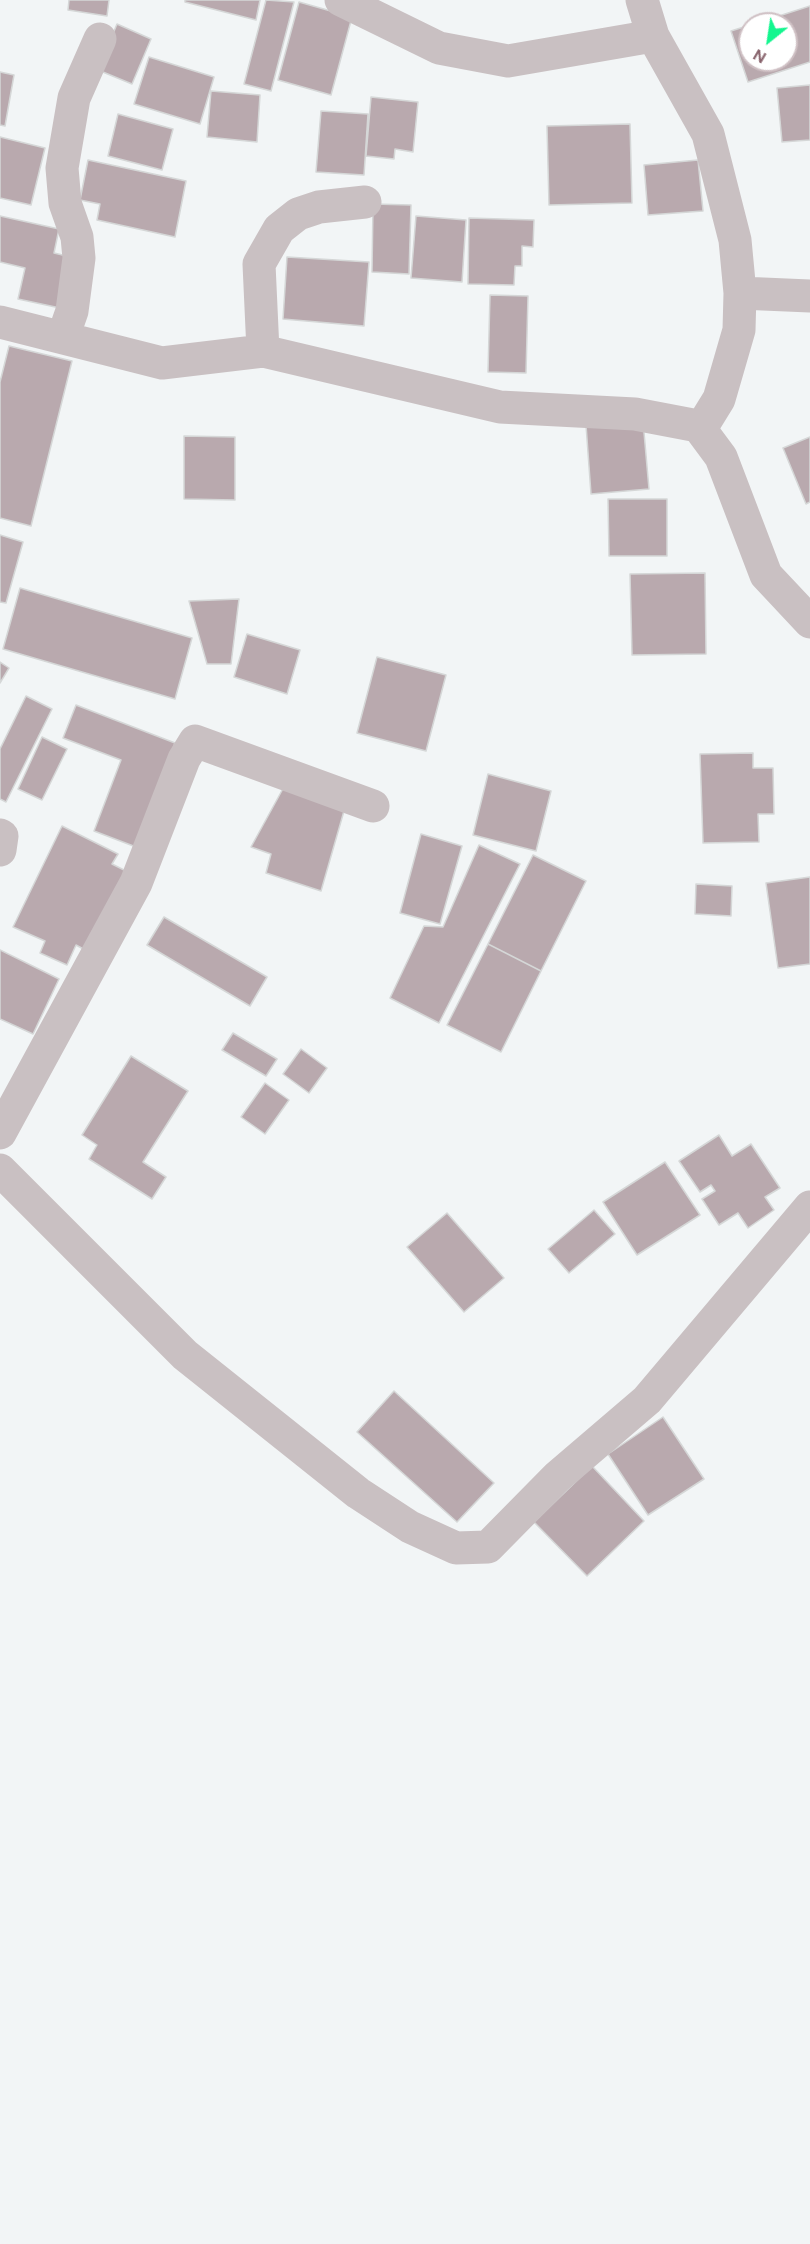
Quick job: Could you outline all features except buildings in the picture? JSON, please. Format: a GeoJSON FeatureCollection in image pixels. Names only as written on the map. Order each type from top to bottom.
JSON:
{"type":"FeatureCollection","features":[{"type":"Feature","properties":{"kind":"street"},"geometry":{"type":"LineString","coordinates":[[341,0],[440,48],[508,62],[653,36]]}},
{"type":"Feature","properties":{"kind":"street"},"geometry":{"type":"LineString","coordinates":[[0,322],[162,363],[263,351],[500,407],[635,414],[703,425],[719,399],[739,330],[740,293],[735,240],[708,134],[653,36],[642,0]]}},
{"type":"Feature","properties":{"kind":"street"},"geometry":{"type":"LineString","coordinates":[[63,337],[72,311],[79,258],[77,237],[65,203],[62,168],[74,98],[100,39]]}},
{"type":"Feature","properties":{"kind":"street"},"geometry":{"type":"LineString","coordinates":[[263,351],[259,264],[279,229],[298,214],[319,207],[365,202]]}},
{"type":"Feature","properties":{"kind":"street"},"geometry":{"type":"LineString","coordinates":[[740,293],[810,296]]}},
{"type":"Feature","properties":{"kind":"street"},"geometry":{"type":"LineString","coordinates":[[698,426],[721,457],[766,575],[810,622]]}},
{"type":"Feature","properties":{"kind":"street"},"geometry":{"type":"LineString","coordinates":[[0,1133],[136,883],[183,759],[195,741],[373,806]]}},
{"type":"Feature","properties":{"kind":"street"},"geometry":{"type":"LineString","coordinates":[[0,835],[2,836],[0,850]]}},
{"type":"Feature","properties":{"kind":"street"},"geometry":{"type":"LineString","coordinates":[[0,1170],[184,1355],[358,1493],[410,1527],[456,1548],[488,1547],[557,1477],[647,1400],[810,1207]]}}]}
